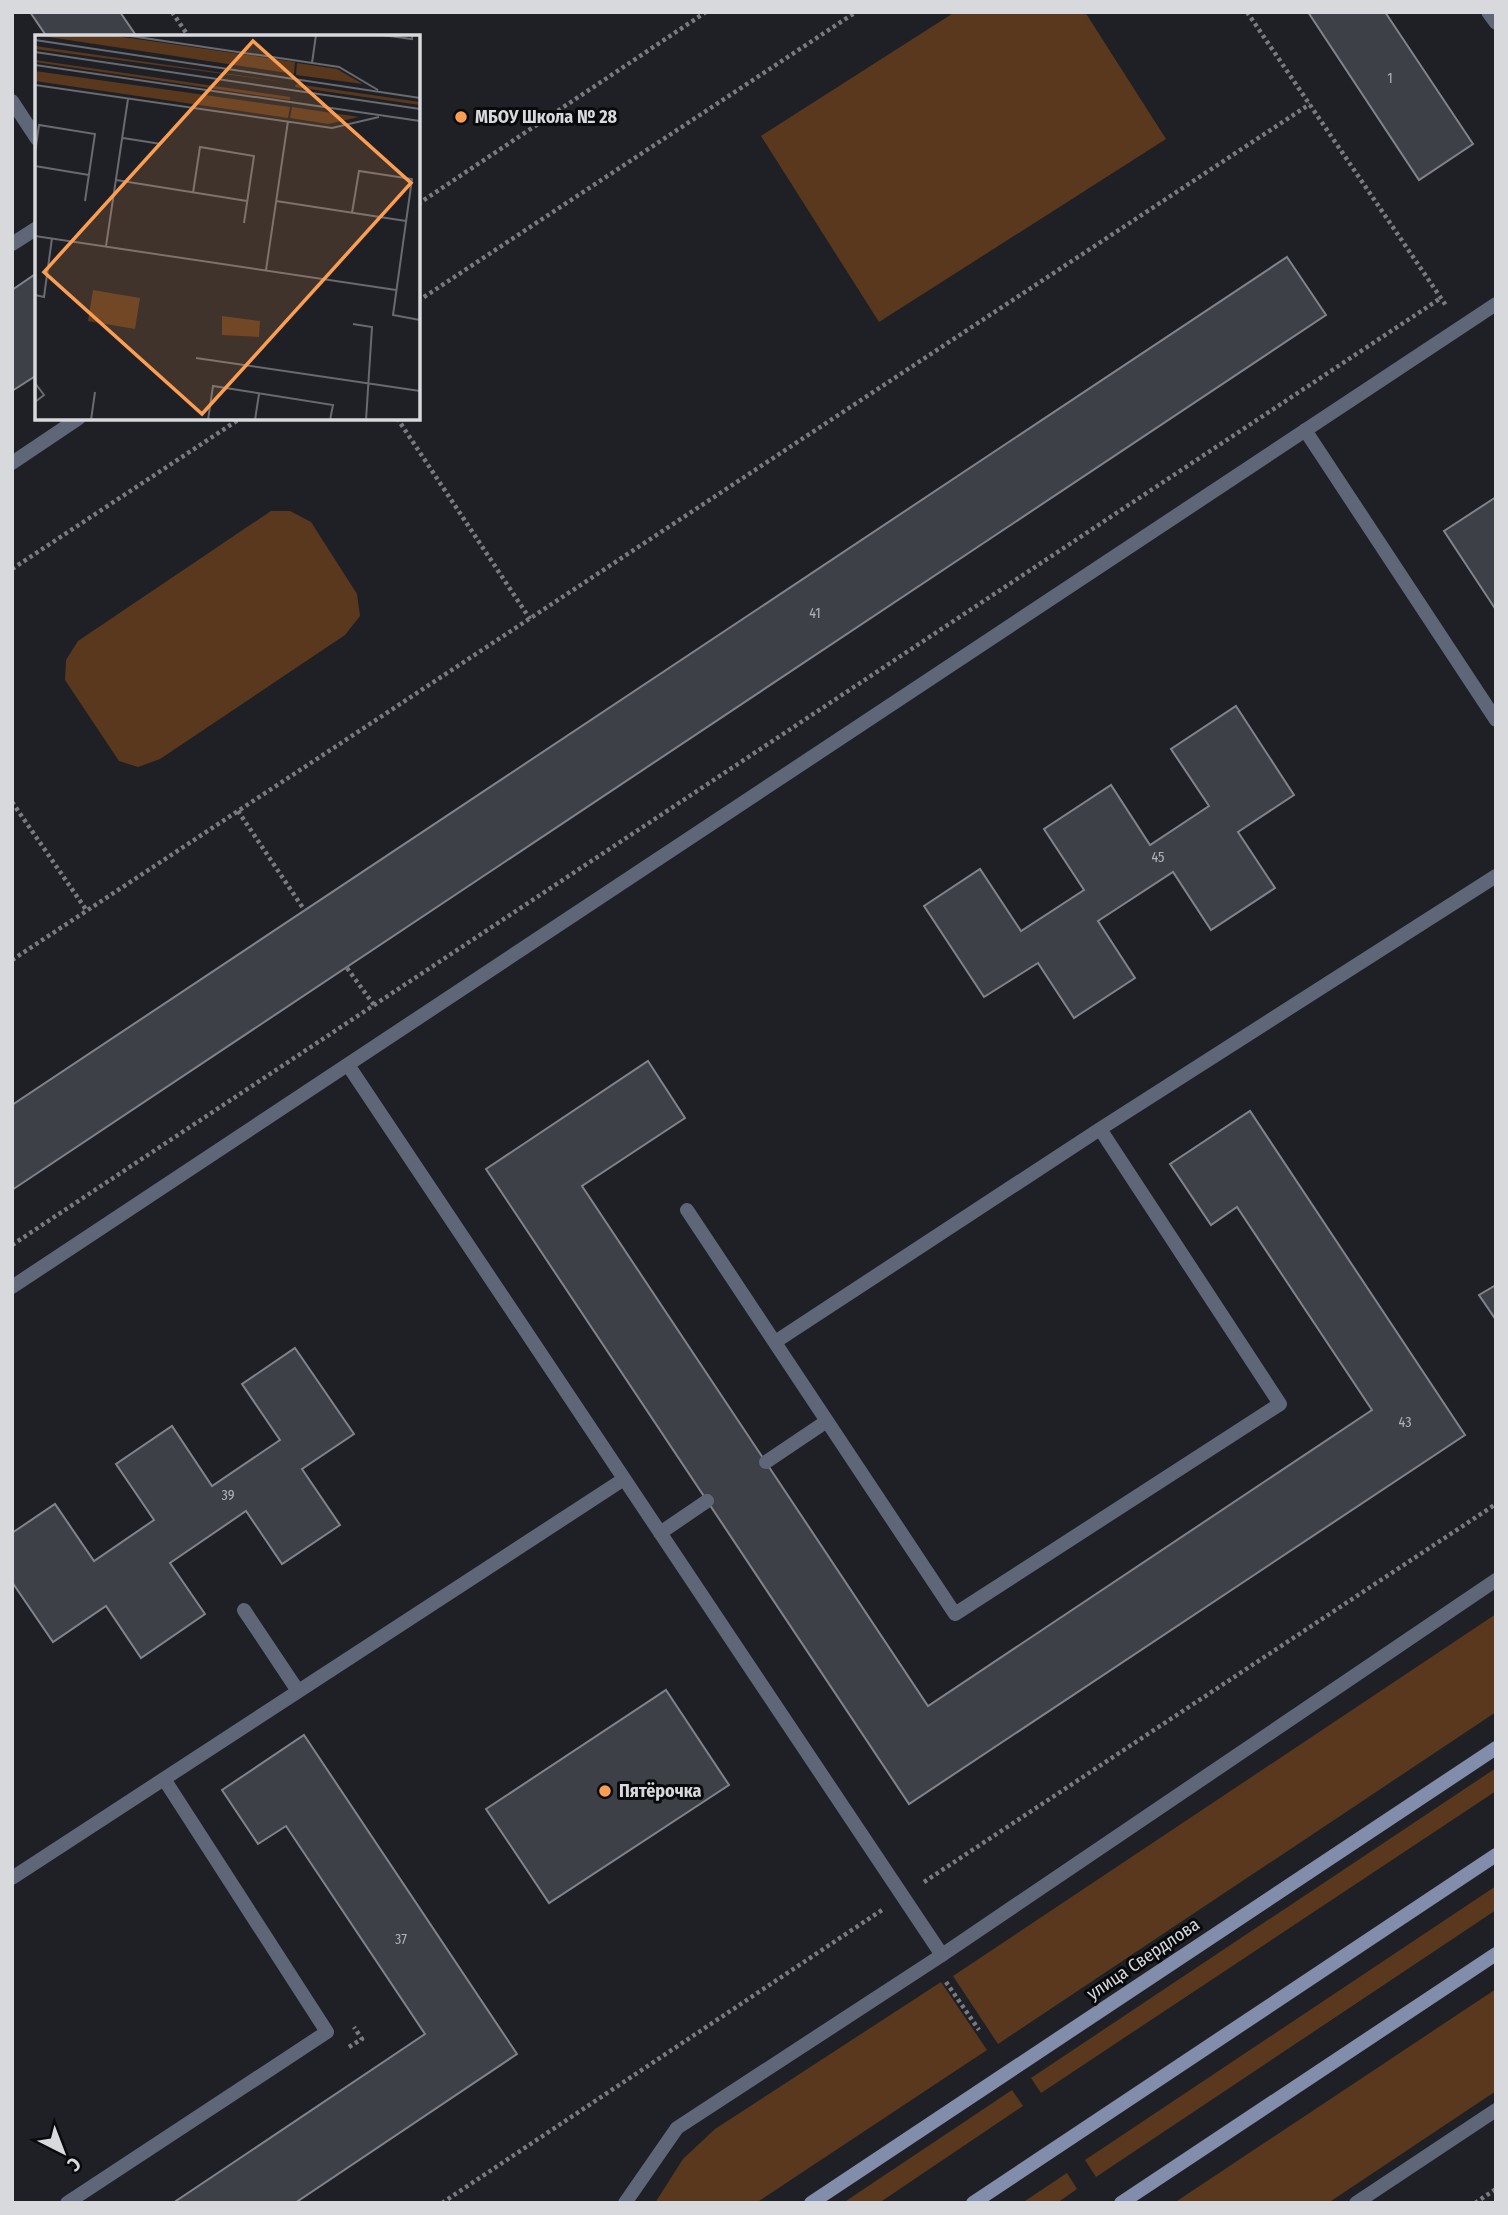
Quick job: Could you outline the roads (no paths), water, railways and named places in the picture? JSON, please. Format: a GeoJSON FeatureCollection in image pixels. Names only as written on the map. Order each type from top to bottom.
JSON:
{"type":"FeatureCollection","features":[{"type":"Feature","properties":{"kind":"main road","name":"улица Свердлова"},"geometry":{"type":"LineString","coordinates":[[811,2203],[1496,1748]]}},
{"type":"Feature","properties":{"kind":"main road"},"geometry":{"type":"LineString","coordinates":[[973,2203],[1496,1855]]}},
{"type":"Feature","properties":{"kind":"main road"},"geometry":{"type":"LineString","coordinates":[[1121,2203],[1496,1954]]}},
{"type":"Feature","properties":{"kind":"street"},"geometry":{"type":"LineString","coordinates":[[1488,12],[1496,23]]}},
{"type":"Feature","properties":{"kind":"street"},"geometry":{"type":"LineString","coordinates":[[12,102],[35,136]]}},
{"type":"Feature","properties":{"kind":"street"},"geometry":{"type":"LineString","coordinates":[[12,244],[35,229]]}},
{"type":"Feature","properties":{"kind":"street"},"geometry":{"type":"LineString","coordinates":[[12,1287],[1496,304]]}},
{"type":"Feature","properties":{"kind":"street"},"geometry":{"type":"LineString","coordinates":[[12,463],[75,420]]}},
{"type":"Feature","properties":{"kind":"street"},"geometry":{"type":"LineString","coordinates":[[1305,430],[1496,720]]}},
{"type":"Feature","properties":{"kind":"street"},"geometry":{"type":"LineString","coordinates":[[775,1342],[1100,1129],[1496,876]]}},
{"type":"Feature","properties":{"kind":"street"},"geometry":{"type":"LineString","coordinates":[[348,1065],[942,1955]]}},
{"type":"Feature","properties":{"kind":"street"},"geometry":{"type":"LineString","coordinates":[[687,1210],[955,1614],[1280,1404],[1100,1129]]}},
{"type":"Feature","properties":{"kind":"street"},"geometry":{"type":"LineString","coordinates":[[766,1462],[827,1421]]}},
{"type":"Feature","properties":{"kind":"street"},"geometry":{"type":"LineString","coordinates":[[12,1878],[624,1479]]}},
{"type":"Feature","properties":{"kind":"street"},"geometry":{"type":"LineString","coordinates":[[660,1533],[707,1501]]}},
{"type":"Feature","properties":{"kind":"street"},"geometry":{"type":"LineString","coordinates":[[625,2203],[677,2128],[942,1955],[1496,1580]]}},
{"type":"Feature","properties":{"kind":"street"},"geometry":{"type":"LineString","coordinates":[[244,1610],[298,1690]]}},
{"type":"Feature","properties":{"kind":"street"},"geometry":{"type":"LineString","coordinates":[[67,2203],[327,2032],[164,1779]]}},
{"type":"Feature","properties":{"kind":"street"},"geometry":{"type":"LineString","coordinates":[[1356,2203],[1496,2110]]}},
{"type":"Feature","properties":{"kind":"place","name":"МБОУ Школа № 28"},"geometry":{"type":"Point","coordinates":[461,117]}},
{"type":"Feature","properties":{"kind":"place","name":"Пятёрочка"},"geometry":{"type":"Point","coordinates":[605,1791]}}]}
